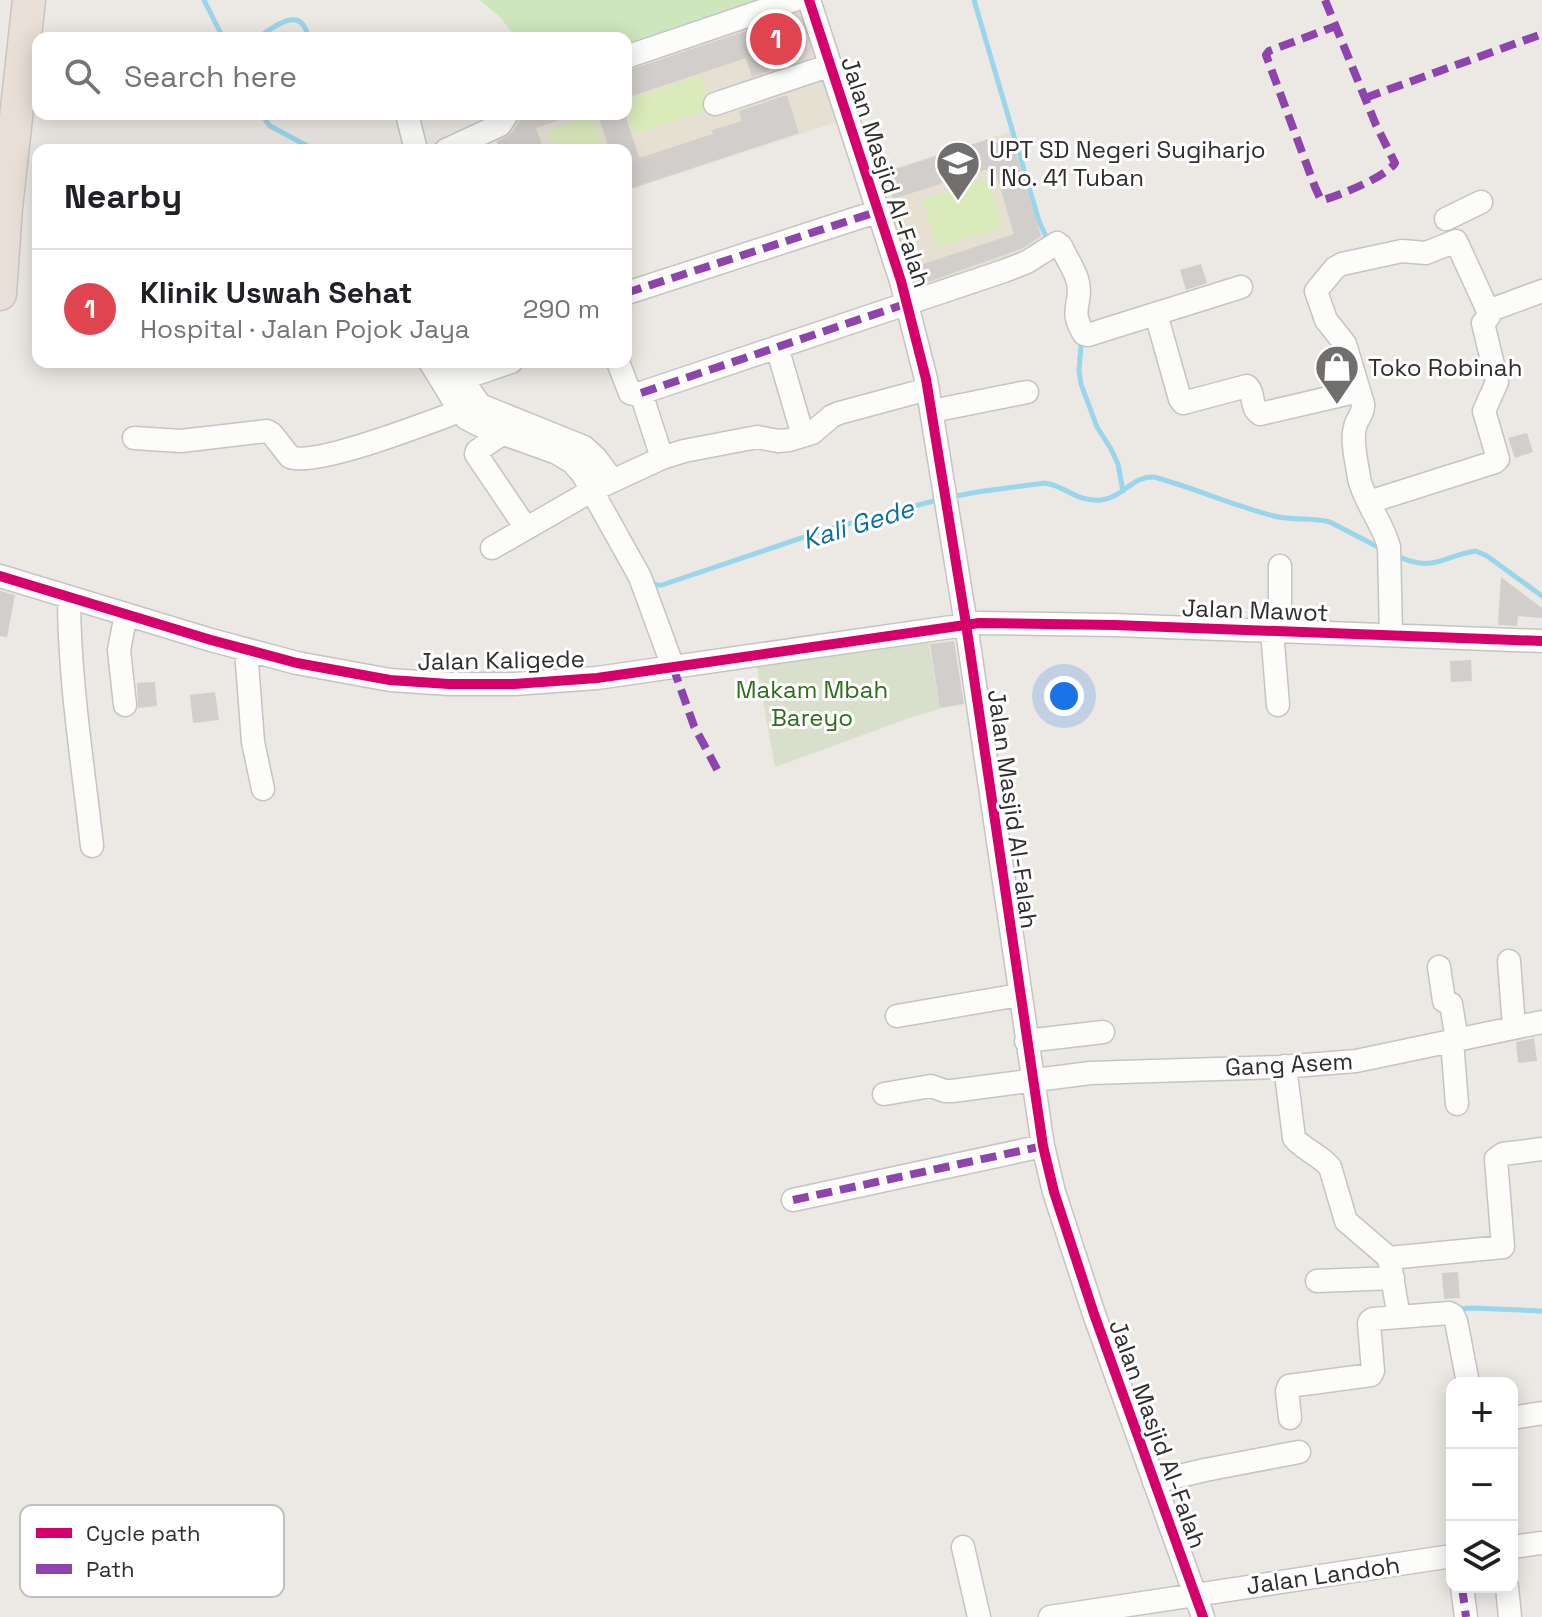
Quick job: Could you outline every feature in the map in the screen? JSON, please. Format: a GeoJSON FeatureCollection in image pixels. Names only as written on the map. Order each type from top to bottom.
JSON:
{"type":"FeatureCollection","features":[{"type":"Feature","properties":{"kind":"highway"},"geometry":{"type":"LineString","coordinates":[[0,294],[5,160],[29,0]]}},
{"type":"Feature","properties":{"kind":"street"},"geometry":{"type":"LineString","coordinates":[[632,55],[794,0]]}},
{"type":"Feature","properties":{"kind":"street","name":"Jalan Masjid Al-Falah"},"geometry":{"type":"LineString","coordinates":[[809,0],[908,303],[930,400],[966,624],[1032,1081],[1054,1192],[1203,1617]]}},
{"type":"Feature","properties":{"kind":"street"},"geometry":{"type":"LineString","coordinates":[[715,104],[831,65]]}},
{"type":"Feature","properties":{"kind":"street"},"geometry":{"type":"LineString","coordinates":[[408,120],[414,144]]}},
{"type":"Feature","properties":{"kind":"street"},"geometry":{"type":"LineString","coordinates":[[459,144],[500,125],[503,120]]}},
{"type":"Feature","properties":{"kind":"street"},"geometry":{"type":"LineString","coordinates":[[1369,502],[1497,461],[1484,411],[1497,382],[1483,323],[1489,315],[1444,215],[1481,202]]}},
{"type":"Feature","properties":{"kind":"street"},"geometry":{"type":"LineString","coordinates":[[632,291],[879,211]]}},
{"type":"Feature","properties":{"kind":"street"},"geometry":{"type":"LineString","coordinates":[[1391,635],[1389,553],[1385,535],[1360,482],[1355,444],[1355,425],[1364,409],[1345,344],[1324,318],[1316,289],[1342,264],[1402,251],[1426,253],[1456,241]]}},
{"type":"Feature","properties":{"kind":"street"},"geometry":{"type":"LineString","coordinates":[[620,368],[629,391],[641,393],[1004,271],[1027,262],[1057,243],[1078,280],[1076,315],[1083,334],[1241,287]]}},
{"type":"Feature","properties":{"kind":"street"},"geometry":{"type":"LineString","coordinates":[[1488,311],[1542,291]]}},
{"type":"Feature","properties":{"kind":"street"},"geometry":{"type":"LineString","coordinates":[[1156,314],[1183,403],[1247,386],[1260,414],[1359,391]]}},
{"type":"Feature","properties":{"kind":"street"},"geometry":{"type":"LineString","coordinates":[[777,347],[803,436]]}},
{"type":"Feature","properties":{"kind":"street"},"geometry":{"type":"LineString","coordinates":[[434,368],[460,411],[474,423],[549,450],[567,459],[602,486]]}},
{"type":"Feature","properties":{"kind":"street"},"geometry":{"type":"LineString","coordinates":[[456,371],[477,403],[485,408],[571,440],[596,458],[602,486],[673,667]]}},
{"type":"Feature","properties":{"kind":"street"},"geometry":{"type":"LineString","coordinates":[[492,548],[602,486],[684,451],[754,438],[786,441],[812,433],[834,415],[930,400],[1027,392]]}},
{"type":"Feature","properties":{"kind":"street"},"geometry":{"type":"LineString","coordinates":[[641,393],[662,458]]}},
{"type":"Feature","properties":{"kind":"street"},"geometry":{"type":"LineString","coordinates":[[134,438],[181,441],[267,431],[290,457],[303,459],[363,445],[460,411]]}},
{"type":"Feature","properties":{"kind":"street"},"geometry":{"type":"LineString","coordinates":[[502,434],[476,454],[526,528]]}},
{"type":"Feature","properties":{"kind":"street"},"geometry":{"type":"LineString","coordinates":[[1278,705],[1276,631],[1280,566]]}},
{"type":"Feature","properties":{"kind":"street","name":"Jalan Kaligede"},"geometry":{"type":"LineString","coordinates":[[0,576],[246,650],[363,676],[418,683],[568,681],[966,624]]}},
{"type":"Feature","properties":{"kind":"street"},"geometry":{"type":"LineString","coordinates":[[69,597],[70,654],[92,846]]}},
{"type":"Feature","properties":{"kind":"street"},"geometry":{"type":"LineString","coordinates":[[125,705],[119,650],[126,614]]}},
{"type":"Feature","properties":{"kind":"street","name":"Jalan Mawot"},"geometry":{"type":"LineString","coordinates":[[966,624],[1100,625],[1542,641]]}},
{"type":"Feature","properties":{"kind":"street"},"geometry":{"type":"LineString","coordinates":[[246,650],[251,731],[263,789]]}},
{"type":"Feature","properties":{"kind":"street"},"geometry":{"type":"LineString","coordinates":[[1509,961],[1514,1027]]}},
{"type":"Feature","properties":{"kind":"street"},"geometry":{"type":"LineString","coordinates":[[1439,967],[1444,1000],[1451,1004],[1457,1104]]}},
{"type":"Feature","properties":{"kind":"street"},"geometry":{"type":"LineString","coordinates":[[897,1016],[1019,995]]}},
{"type":"Feature","properties":{"kind":"street","name":"Gang Asem"},"geometry":{"type":"LineString","coordinates":[[884,1094],[931,1086],[949,1092],[1108,1072],[1356,1061],[1542,1022]]}},
{"type":"Feature","properties":{"kind":"street"},"geometry":{"type":"LineString","coordinates":[[1026,1041],[1103,1032]]}},
{"type":"Feature","properties":{"kind":"street"},"geometry":{"type":"LineString","coordinates":[[1285,1066],[1294,1138],[1330,1167],[1347,1222],[1391,1268],[1400,1316]]}},
{"type":"Feature","properties":{"kind":"street"},"geometry":{"type":"LineString","coordinates":[[793,1200],[1043,1146]]}},
{"type":"Feature","properties":{"kind":"street"},"geometry":{"type":"LineString","coordinates":[[1317,1281],[1503,1247],[1496,1159],[1503,1154],[1542,1149]]}},
{"type":"Feature","properties":{"kind":"street"},"geometry":{"type":"LineString","coordinates":[[1290,1418],[1288,1387],[1371,1375],[1369,1321],[1400,1316],[1453,1315],[1467,1377]]}},
{"type":"Feature","properties":{"kind":"street"},"geometry":{"type":"LineString","coordinates":[[1518,1417],[1542,1413]]}},
{"type":"Feature","properties":{"kind":"street"},"geometry":{"type":"LineString","coordinates":[[1154,1482],[1299,1452]]}},
{"type":"Feature","properties":{"kind":"street"},"geometry":{"type":"LineString","coordinates":[[1518,1546],[1542,1543]]}},
{"type":"Feature","properties":{"kind":"street"},"geometry":{"type":"LineString","coordinates":[[963,1547],[979,1617]]}},
{"type":"Feature","properties":{"kind":"street","name":"Jalan Landoh"},"geometry":{"type":"LineString","coordinates":[[1050,1617],[1446,1557]]}},
{"type":"Feature","properties":{"kind":"street"},"geometry":{"type":"LineString","coordinates":[[1463,1593],[1466,1617]]}},
{"type":"Feature","properties":{"kind":"street"},"geometry":{"type":"LineString","coordinates":[[1508,1593],[1510,1617]]}},
{"type":"Feature","properties":{"kind":"shaded area"},"geometry":{"type":"Polygon","coordinates":[[[801,5],[817,51],[749,72],[735,27],[801,5]]]}},
{"type":"Feature","properties":{"kind":"shaded area"},"geometry":{"type":"Polygon","coordinates":[[[735,27],[817,51],[840,121],[632,189],[632,144],[498,144],[494,135],[508,120],[632,120],[632,62],[735,27]]]}},
{"type":"Feature","properties":{"kind":"shaded area","name":"UPT SD Negeri Sugiharjo I No. 41 Tuban"},"geometry":{"type":"Polygon","coordinates":[[[1010,132],[1046,243],[914,296],[876,174],[1010,132]]]}},
{"type":"Feature","properties":{"kind":"green space"},"geometry":{"type":"Polygon","coordinates":[[[480,0],[774,0],[632,48],[632,32],[512,32],[480,0]]]}},
{"type":"Feature","properties":{"kind":"green space"},"geometry":{"type":"Polygon","coordinates":[[[700,76],[711,109],[634,134],[630,120],[632,120],[632,99],[700,76]]]}},
{"type":"Feature","properties":{"kind":"green space"},"geometry":{"type":"Polygon","coordinates":[[[580,120],[593,120],[601,144],[552,144],[547,131],[580,120]]]}},
{"type":"Feature","properties":{"kind":"green space"},"geometry":{"type":"Polygon","coordinates":[[[987,179],[1002,227],[938,248],[922,200],[987,179]]]}},
{"type":"Feature","properties":{"kind":"green space","name":"Makam Mbah Bareyo"},"geometry":{"type":"Polygon","coordinates":[[[928,637],[940,709],[775,767],[756,663],[928,637]]]}},
{"type":"Feature","properties":{"kind":"building"},"geometry":{"type":"Polygon","coordinates":[[[794,15],[800,32],[770,42],[776,62],[767,65],[769,71],[752,77],[746,58],[632,96],[632,69],[794,15]]]}},
{"type":"Feature","properties":{"kind":"building"},"geometry":{"type":"Polygon","coordinates":[[[787,95],[799,133],[632,188],[632,144],[608,144],[599,120],[627,120],[639,158],[713,134],[712,130],[742,121],[739,111],[787,95]]]}},
{"type":"Feature","properties":{"kind":"building"},"geometry":{"type":"Polygon","coordinates":[[[559,120],[536,128],[542,144],[498,144],[512,133],[519,122],[559,120]]]}},
{"type":"Feature","properties":{"kind":"building"},"geometry":{"type":"Polygon","coordinates":[[[1011,138],[1041,236],[1021,249],[919,285],[914,267],[1014,234],[994,167],[893,199],[884,173],[989,139],[991,144],[1011,138]]]}},
{"type":"Feature","properties":{"kind":"building"},"geometry":{"type":"Polygon","coordinates":[[[1201,264],[1207,283],[1186,290],[1180,270],[1201,264]]]}},
{"type":"Feature","properties":{"kind":"building"},"geometry":{"type":"Polygon","coordinates":[[[1527,433],[1533,452],[1515,458],[1508,438],[1527,433]]]}},
{"type":"Feature","properties":{"kind":"building"},"geometry":{"type":"Polygon","coordinates":[[[1501,577],[1542,608],[1542,618],[1518,616],[1517,626],[1498,625],[1501,577]]]}},
{"type":"Feature","properties":{"kind":"building"},"geometry":{"type":"Polygon","coordinates":[[[0,591],[15,595],[7,637],[0,636],[0,591]]]}},
{"type":"Feature","properties":{"kind":"building"},"geometry":{"type":"Polygon","coordinates":[[[954,641],[964,704],[940,708],[930,644],[954,641]]]}},
{"type":"Feature","properties":{"kind":"building"},"geometry":{"type":"Polygon","coordinates":[[[1471,660],[1472,681],[1451,682],[1450,661],[1471,660]]]}},
{"type":"Feature","properties":{"kind":"building"},"geometry":{"type":"Polygon","coordinates":[[[155,682],[157,706],[138,708],[137,683],[155,682]]]}},
{"type":"Feature","properties":{"kind":"building"},"geometry":{"type":"Polygon","coordinates":[[[215,692],[219,720],[193,723],[190,695],[215,692]]]}},
{"type":"Feature","properties":{"kind":"building"},"geometry":{"type":"Polygon","coordinates":[[[1534,1038],[1537,1061],[1518,1063],[1516,1042],[1534,1038]]]}},
{"type":"Feature","properties":{"kind":"building"},"geometry":{"type":"Polygon","coordinates":[[[1458,1272],[1460,1298],[1444,1299],[1442,1273],[1458,1272]]]}},
{"type":"Feature","properties":{"kind":"waterway","name":"Kali Gede"},"geometry":{"type":"LineString","coordinates":[[204,0],[220,32]]}},
{"type":"Feature","properties":{"kind":"waterway"},"geometry":{"type":"LineString","coordinates":[[974,0],[1039,221],[1048,241]]}},
{"type":"Feature","properties":{"kind":"waterway","name":"Kali Gede"},"geometry":{"type":"LineString","coordinates":[[266,32],[294,20],[300,22],[306,32]]}},
{"type":"Feature","properties":{"kind":"waterway","name":"Kali Gede"},"geometry":{"type":"LineString","coordinates":[[266,120],[270,126],[304,144]]}},
{"type":"Feature","properties":{"kind":"waterway"},"geometry":{"type":"LineString","coordinates":[[1079,338],[1081,384],[1097,427],[1118,464],[1123,491]]}},
{"type":"Feature","properties":{"kind":"waterway","name":"Kali Gede"},"geometry":{"type":"LineString","coordinates":[[951,497],[1045,483],[1084,499],[1101,500],[1140,479],[1154,477],[1274,516],[1330,522],[1380,548]]}},
{"type":"Feature","properties":{"kind":"waterway","name":"Kali Gede"},"geometry":{"type":"LineString","coordinates":[[650,580],[662,585],[825,530],[941,499]]}},
{"type":"Feature","properties":{"kind":"waterway","name":"Kali Gede"},"geometry":{"type":"LineString","coordinates":[[1397,556],[1429,563],[1476,551],[1542,596]]}},
{"type":"Feature","properties":{"kind":"waterway"},"geometry":{"type":"LineString","coordinates":[[1455,1309],[1542,1311]]}},
{"type":"Feature","properties":{"kind":"marked path"},"geometry":{"type":"LineString","coordinates":[[1325,0],[1376,125],[1395,163],[1373,180],[1323,200],[1315,187],[1266,55],[1269,51],[1336,26]]}},
{"type":"Feature","properties":{"kind":"marked path"},"geometry":{"type":"LineString","coordinates":[[1365,98],[1542,34]]}},
{"type":"Feature","properties":{"kind":"marked path"},"geometry":{"type":"LineString","coordinates":[[632,291],[879,211]]}},
{"type":"Feature","properties":{"kind":"marked path"},"geometry":{"type":"LineString","coordinates":[[641,393],[908,303]]}},
{"type":"Feature","properties":{"kind":"marked path"},"geometry":{"type":"LineString","coordinates":[[673,667],[694,726],[719,773]]}},
{"type":"Feature","properties":{"kind":"marked path"},"geometry":{"type":"LineString","coordinates":[[793,1200],[1043,1146]]}},
{"type":"Feature","properties":{"kind":"marked path"},"geometry":{"type":"LineString","coordinates":[[1463,1593],[1466,1617]]}},
{"type":"Feature","properties":{"kind":"cycle path"},"geometry":{"type":"LineString","coordinates":[[809,0],[901,281],[926,379],[966,624],[1043,1146],[1054,1192],[1094,1314],[1203,1617]]}},
{"type":"Feature","properties":{"kind":"cycle path"},"geometry":{"type":"LineString","coordinates":[[0,576],[297,663],[390,680],[449,684],[514,684],[597,678],[979,623],[1542,641]]}},
{"type":"Feature","properties":{"kind":"place","name":"Klinik Uswah Sehat"},"geometry":{"type":"Point","coordinates":[776,39]}},
{"type":"Feature","properties":{"kind":"place","name":"UPT SD Negeri Sugiharjo I No. 41 Tuban"},"geometry":{"type":"Point","coordinates":[958,202]}},
{"type":"Feature","properties":{"kind":"place","name":"Toko Robinah"},"geometry":{"type":"Point","coordinates":[1337,406]}}]}
